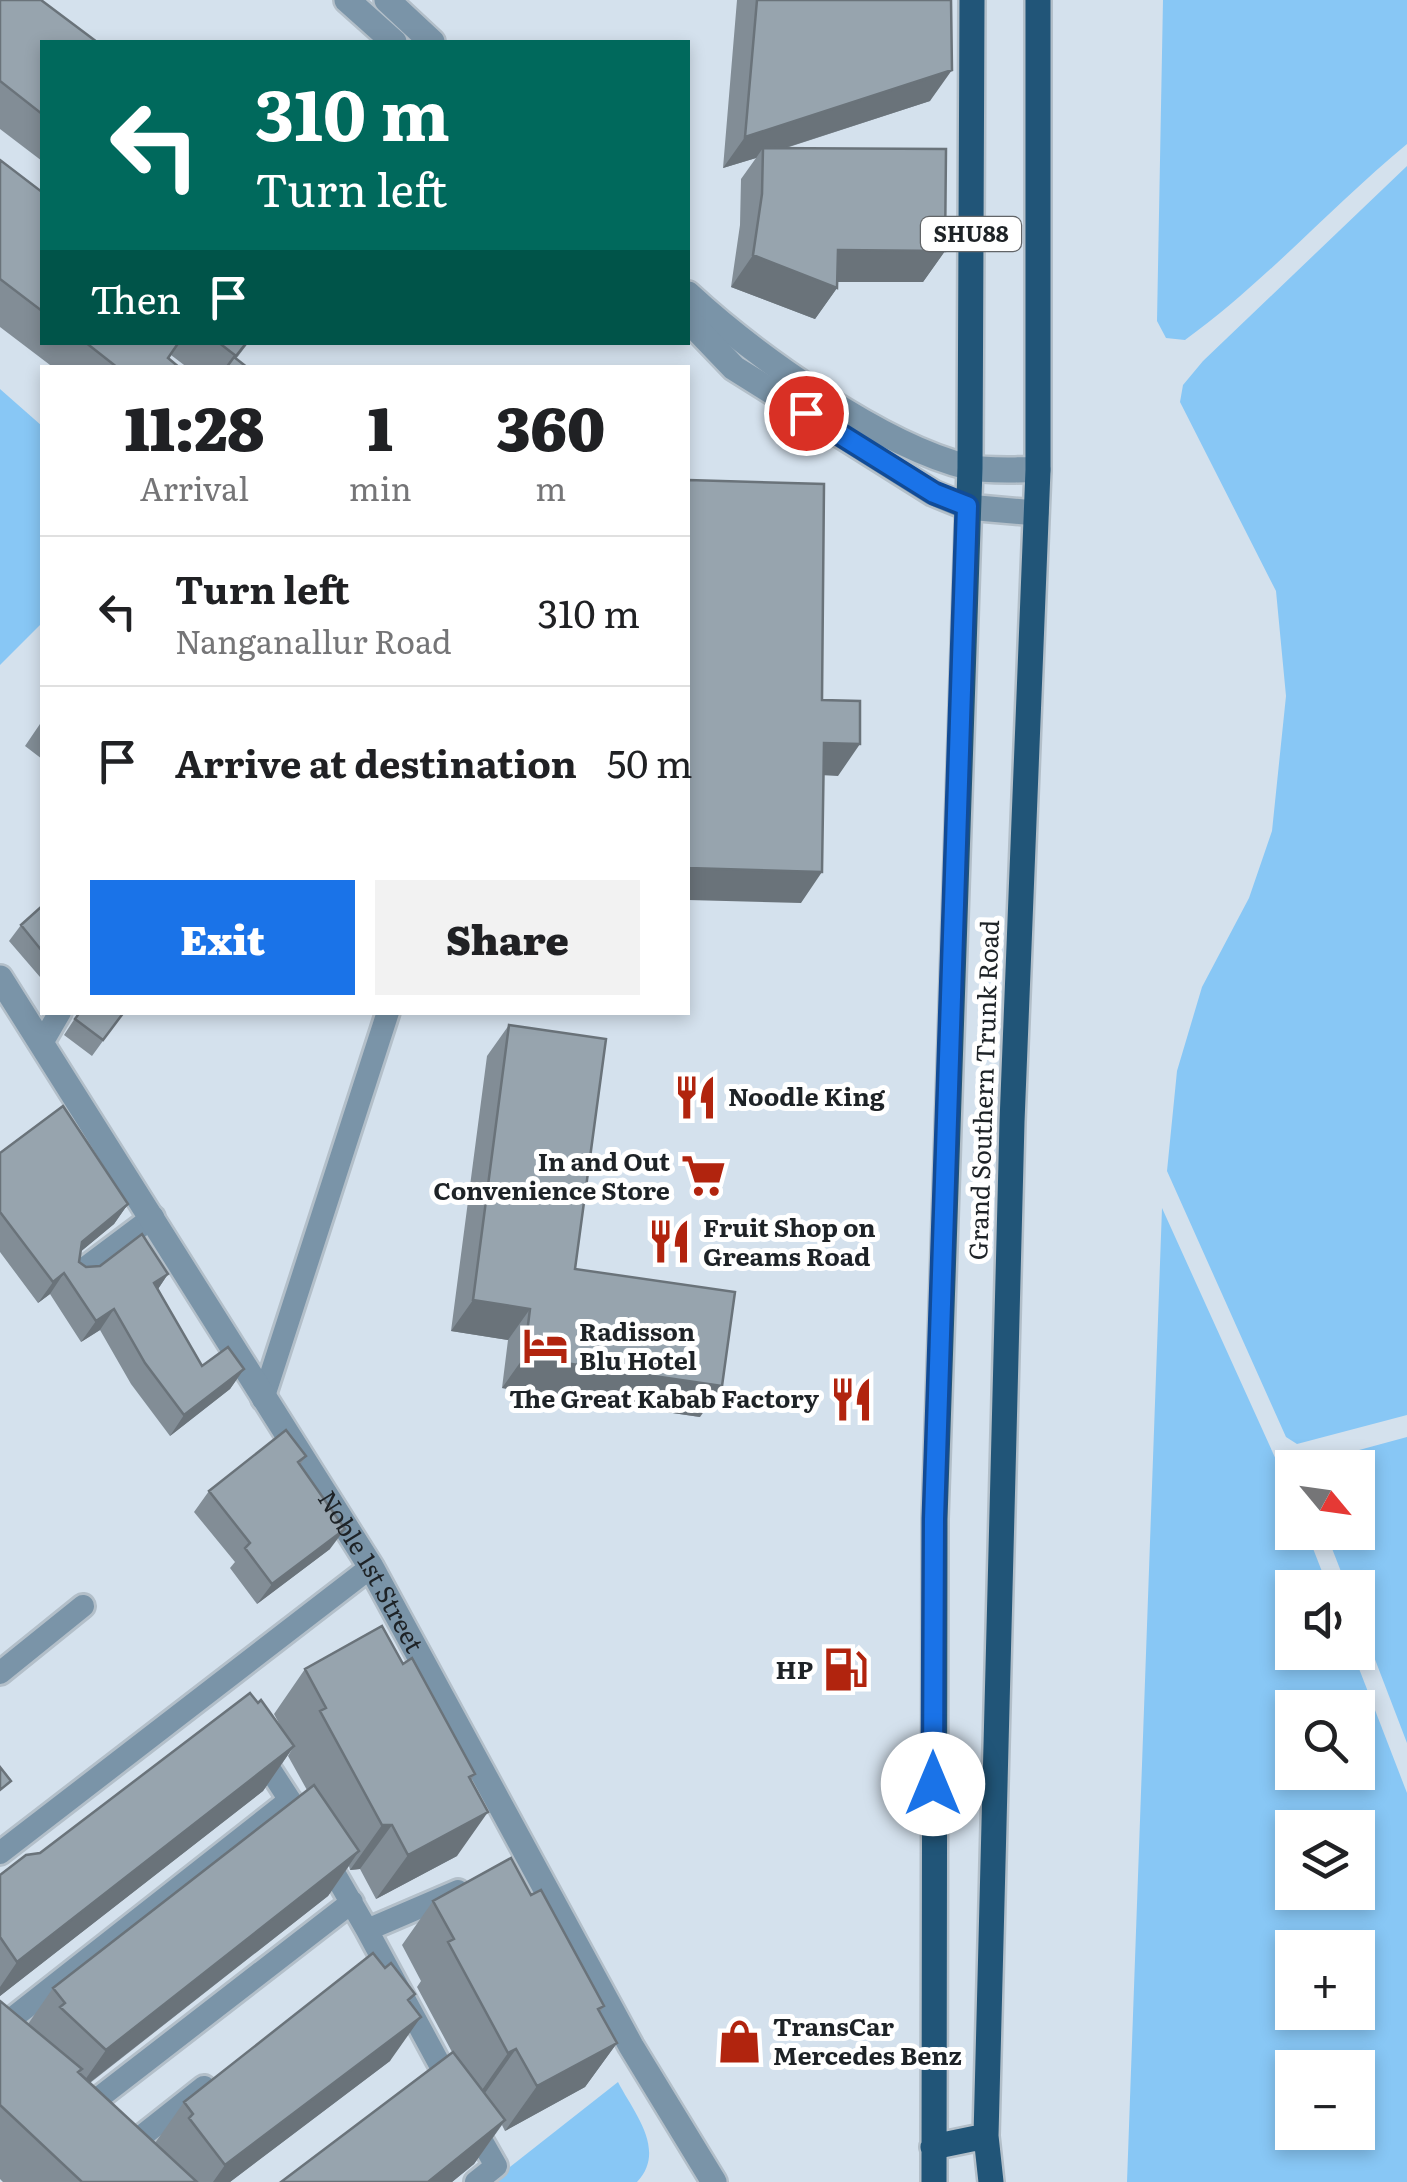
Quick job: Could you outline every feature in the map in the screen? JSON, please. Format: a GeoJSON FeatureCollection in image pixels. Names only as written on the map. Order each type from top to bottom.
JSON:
{"type":"FeatureCollection","features":[{"type":"Feature","properties":{"kind":"main road","name":"Grand Southern Trunk Road"},"geometry":{"type":"LineString","coordinates":[[934,2182],[934,1519],[970,468],[972,0]]}},
{"type":"Feature","properties":{"kind":"main road","name":"Grand Southern Trunk Road"},"geometry":{"type":"LineString","coordinates":[[992,2182],[986,2136],[1012,1122],[1038,470],[1038,0]]}},
{"type":"Feature","properties":{"kind":"main road"},"geometry":{"type":"LineString","coordinates":[[932,2147],[986,2136]]}},
{"type":"Feature","properties":{"kind":"street"},"geometry":{"type":"LineString","coordinates":[[346,0],[392,40]]}},
{"type":"Feature","properties":{"kind":"street"},"geometry":{"type":"LineString","coordinates":[[387,0],[430,40]]}},
{"type":"Feature","properties":{"kind":"street"},"geometry":{"type":"LineString","coordinates":[[690,296],[776,368],[908,444],[970,468],[1038,470]]}},
{"type":"Feature","properties":{"kind":"street"},"geometry":{"type":"LineString","coordinates":[[690,322],[734,368],[934,493],[967,506],[1036,514]]}},
{"type":"Feature","properties":{"kind":"street","name":"Noble 1st Street"},"geometry":{"type":"LineString","coordinates":[[0,978],[371,1567],[521,1863],[714,2182]]}},
{"type":"Feature","properties":{"kind":"street"},"geometry":{"type":"LineString","coordinates":[[42,1044],[58,1015]]}},
{"type":"Feature","properties":{"kind":"street"},"geometry":{"type":"LineString","coordinates":[[263,1399],[387,1015]]}},
{"type":"Feature","properties":{"kind":"street"},"geometry":{"type":"LineString","coordinates":[[78,1274],[152,1217]]}},
{"type":"Feature","properties":{"kind":"street"},"geometry":{"type":"LineString","coordinates":[[0,1853],[371,1567]]}},
{"type":"Feature","properties":{"kind":"street"},"geometry":{"type":"LineString","coordinates":[[0,1673],[83,1606]]}},
{"type":"Feature","properties":{"kind":"street"},"geometry":{"type":"LineString","coordinates":[[241,1725],[352,1902],[367,1930],[368,1958],[432,2070],[496,2166],[476,2182]]}},
{"type":"Feature","properties":{"kind":"street"},"geometry":{"type":"LineString","coordinates":[[0,2028],[290,1800]]}},
{"type":"Feature","properties":{"kind":"street"},"geometry":{"type":"LineString","coordinates":[[367,1930],[480,1882]]}},
{"type":"Feature","properties":{"kind":"street"},"geometry":{"type":"LineString","coordinates":[[224,2072],[97,2136],[352,1902]]}},
{"type":"Feature","properties":{"kind":"shaded area"},"geometry":{"type":"Polygon","coordinates":[[[1163,0],[1407,0],[1407,144],[1242,294],[1185,340],[1166,338],[1157,321],[1163,0]]]}},
{"type":"Feature","properties":{"kind":"shaded area"},"geometry":{"type":"Polygon","coordinates":[[[1407,166],[1407,1415],[1297,1444],[1286,1437],[1167,1171],[1177,1071],[1202,987],[1249,898],[1272,831],[1286,696],[1276,591],[1180,402],[1183,385],[1203,361],[1407,166]]]}},
{"type":"Feature","properties":{"kind":"shaded area"},"geometry":{"type":"Polygon","coordinates":[[[0,389],[40,424],[40,625],[0,665],[0,389]]]}},
{"type":"Feature","properties":{"kind":"shaded area"},"geometry":{"type":"Polygon","coordinates":[[[1162,1208],[1275,1457],[1275,1550],[1314,1550],[1321,1570],[1275,1570],[1275,1670],[1360,1670],[1367,1690],[1275,1690],[1275,1790],[1375,1790],[1375,1710],[1407,1793],[1407,2182],[1127,2182],[1162,1208]]]}},
{"type":"Feature","properties":{"kind":"shaded area"},"geometry":{"type":"Polygon","coordinates":[[[1407,1437],[1407,1743],[1375,1659],[1375,1570],[1340,1570],[1333,1550],[1375,1550],[1375,1450],[1359,1450],[1407,1437]]]}},
{"type":"Feature","properties":{"kind":"shaded area"},"geometry":{"type":"Polygon","coordinates":[[[618,2082],[648,2144],[649,2157],[637,2182],[491,2182],[618,2082]]]}},
{"type":"Feature","properties":{"kind":"building"},"geometry":{"type":"Polygon","coordinates":[[[0,0],[41,0],[94,40],[40,40],[40,112],[0,81],[0,0]]]}},
{"type":"Feature","properties":{"kind":"building"},"geometry":{"type":"Polygon","coordinates":[[[757,0],[951,0],[952,70],[745,137],[757,0]]]}},
{"type":"Feature","properties":{"kind":"building"},"geometry":{"type":"Polygon","coordinates":[[[763,148],[946,149],[945,251],[838,250],[837,288],[753,255],[762,194],[763,148]]]}},
{"type":"Feature","properties":{"kind":"building"},"geometry":{"type":"Polygon","coordinates":[[[0,160],[40,190],[40,309],[0,279],[0,160]]]}},
{"type":"Feature","properties":{"kind":"building"},"geometry":{"type":"Polygon","coordinates":[[[89,345],[177,345],[168,358],[176,365],[114,365],[89,345]]]}},
{"type":"Feature","properties":{"kind":"building"},"geometry":{"type":"Polygon","coordinates":[[[222,345],[245,345],[236,356],[222,345]]]}},
{"type":"Feature","properties":{"kind":"building"},"geometry":{"type":"Polygon","coordinates":[[[234,357],[244,365],[228,365],[234,357]]]}},
{"type":"Feature","properties":{"kind":"building"},"geometry":{"type":"Polygon","coordinates":[[[690,480],[824,484],[822,700],[860,701],[860,744],[824,743],[822,872],[690,868],[690,480]]]}},
{"type":"Feature","properties":{"kind":"building"},"geometry":{"type":"Polygon","coordinates":[[[40,908],[40,949],[21,925],[40,908]]]}},
{"type":"Feature","properties":{"kind":"building"},"geometry":{"type":"Polygon","coordinates":[[[78,1015],[122,1015],[103,1040],[75,1019],[78,1015]]]}},
{"type":"Feature","properties":{"kind":"building"},"geometry":{"type":"Polygon","coordinates":[[[509,1025],[606,1039],[575,1269],[735,1292],[722,1386],[524,1357],[530,1309],[473,1300],[509,1025]]]}},
{"type":"Feature","properties":{"kind":"building"},"geometry":{"type":"Polygon","coordinates":[[[63,1106],[128,1204],[82,1242],[79,1262],[86,1267],[100,1266],[142,1234],[168,1274],[154,1283],[202,1366],[228,1347],[244,1369],[184,1415],[145,1363],[114,1309],[96,1321],[64,1273],[53,1282],[0,1212],[0,1153],[63,1106]]]}},
{"type":"Feature","properties":{"kind":"building"},"geometry":{"type":"Polygon","coordinates":[[[286,1430],[306,1456],[298,1462],[345,1529],[272,1584],[245,1548],[250,1543],[209,1491],[286,1430]]]}},
{"type":"Feature","properties":{"kind":"building"},"geometry":{"type":"Polygon","coordinates":[[[382,1626],[403,1664],[412,1658],[475,1774],[469,1777],[488,1812],[408,1855],[392,1825],[382,1825],[320,1711],[326,1708],[305,1669],[382,1626]]]}},
{"type":"Feature","properties":{"kind":"building"},"geometry":{"type":"Polygon","coordinates":[[[250,1693],[258,1703],[261,1700],[294,1746],[17,1962],[0,1937],[0,1875],[26,1855],[40,1853],[250,1693]]]}},
{"type":"Feature","properties":{"kind":"building"},"geometry":{"type":"Polygon","coordinates":[[[0,1767],[11,1781],[0,1790],[0,1767]]]}},
{"type":"Feature","properties":{"kind":"building"},"geometry":{"type":"Polygon","coordinates":[[[314,1785],[359,1851],[106,2050],[60,2007],[65,2003],[53,1988],[314,1785]]]}},
{"type":"Feature","properties":{"kind":"building"},"geometry":{"type":"Polygon","coordinates":[[[511,1858],[531,1895],[541,1890],[604,2006],[598,2009],[617,2043],[537,2086],[516,2049],[508,2053],[448,1942],[454,1939],[433,1901],[511,1858]]]}},
{"type":"Feature","properties":{"kind":"building"},"geometry":{"type":"Polygon","coordinates":[[[373,1953],[385,1968],[391,1963],[415,1994],[408,2000],[421,2017],[225,2165],[189,2118],[193,2114],[184,2102],[373,1953]]]}},
{"type":"Feature","properties":{"kind":"building"},"geometry":{"type":"Polygon","coordinates":[[[0,2001],[82,2069],[78,2072],[197,2182],[82,2182],[0,2105],[0,2001]]]}},
{"type":"Feature","properties":{"kind":"building"},"geometry":{"type":"Polygon","coordinates":[[[453,2052],[505,2120],[428,2182],[281,2182],[453,2052]]]}},
{"type":"Feature","properties":{"kind":"place","name":"Noodle King"},"geometry":{"type":"Point","coordinates":[695,1097]}},
{"type":"Feature","properties":{"kind":"place","name":"In and Out Convenience Store"},"geometry":{"type":"Point","coordinates":[703,1176]}},
{"type":"Feature","properties":{"kind":"place","name":"Fruit Shop on Greams Road"},"geometry":{"type":"Point","coordinates":[670,1242]}},
{"type":"Feature","properties":{"kind":"place","name":"Radisson Blu Hotel"},"geometry":{"type":"Point","coordinates":[546,1346]}},
{"type":"Feature","properties":{"kind":"place","name":"The Great Kabab Factory"},"geometry":{"type":"Point","coordinates":[852,1399]}},
{"type":"Feature","properties":{"kind":"place","name":"HP"},"geometry":{"type":"Point","coordinates":[846,1670]}},
{"type":"Feature","properties":{"kind":"place","name":"TransCar Mercedes Benz"},"geometry":{"type":"Point","coordinates":[740,2041]}},
{"type":"Feature","properties":{"kind":"route"},"geometry":{"type":"LineString","coordinates":[[806,413],[934,493],[967,506],[941,1431],[934,1519],[933,1784]]}}]}
